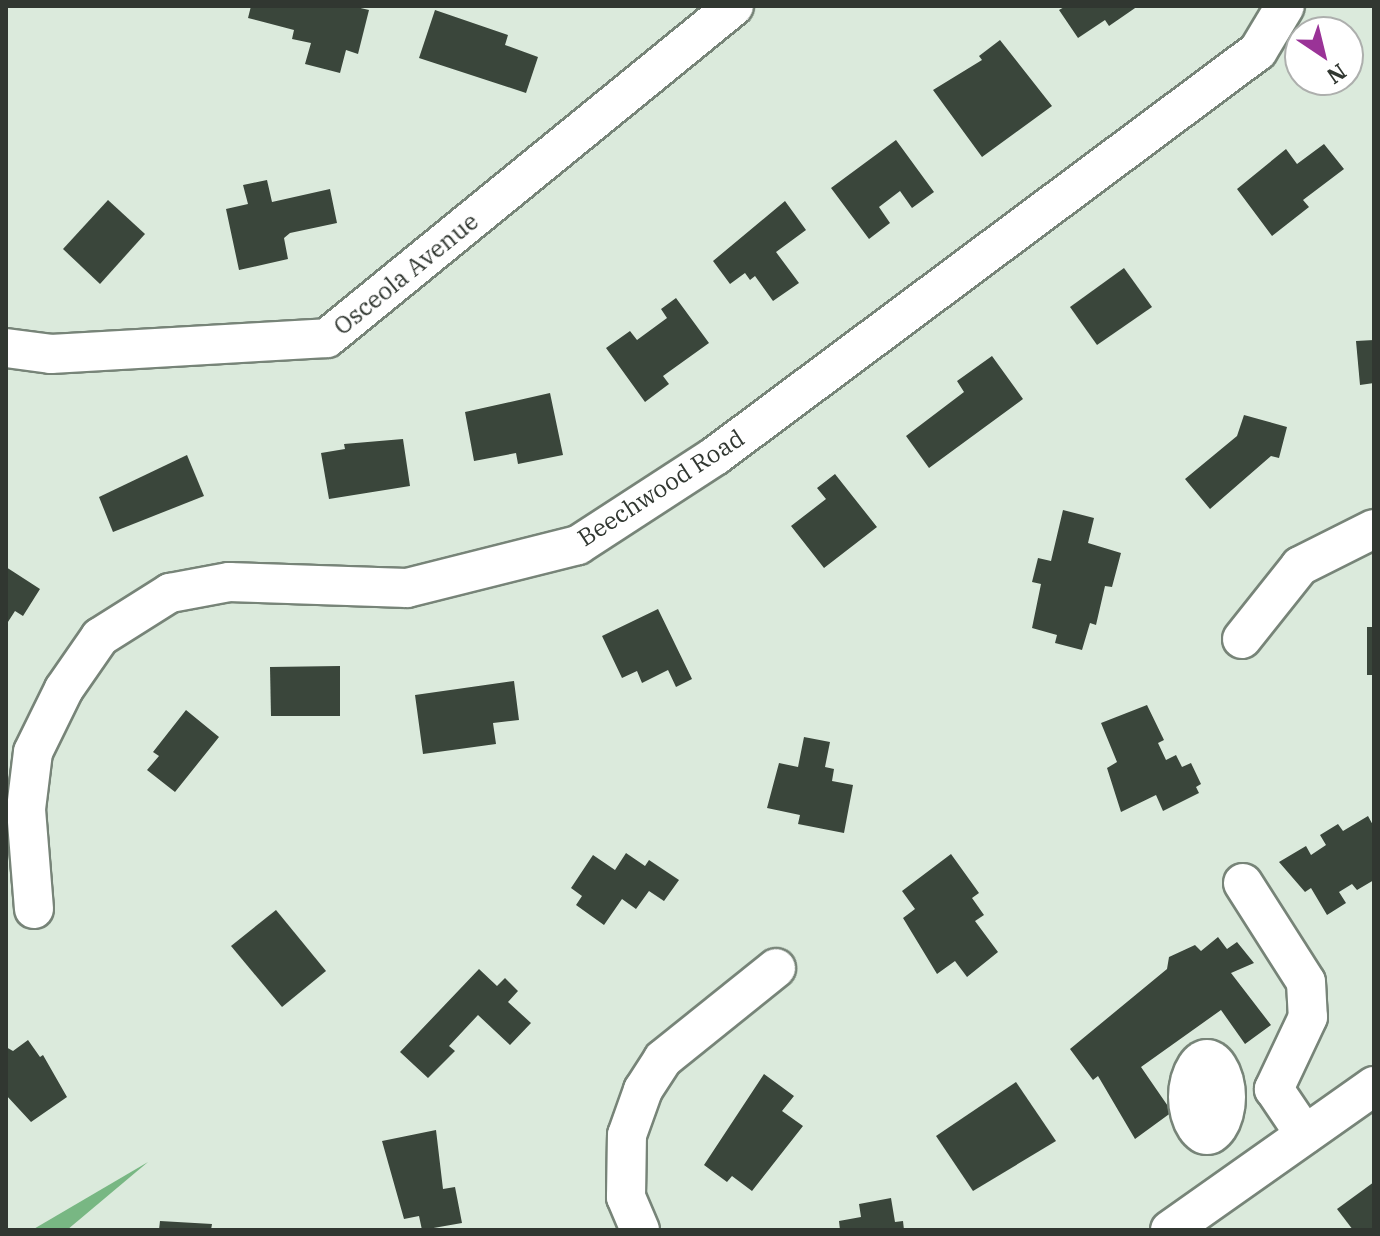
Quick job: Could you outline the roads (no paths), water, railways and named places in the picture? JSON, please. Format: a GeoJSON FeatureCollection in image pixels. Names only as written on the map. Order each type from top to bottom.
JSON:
{"type":"FeatureCollection","features":[{"type":"Feature","properties":{"kind":"street","name":"Osceola Avenue"},"geometry":{"type":"LineString","coordinates":[[6,348],[51,354],[327,338],[734,6]]}},
{"type":"Feature","properties":{"kind":"street","name":"Beechwood Road"},"geometry":{"type":"LineString","coordinates":[[34,909],[26,809],[33,752],[64,689],[100,637],[170,593],[229,582],[407,588],[578,545],[715,456],[1258,51],[1285,6]]}},
{"type":"Feature","properties":{"kind":"street"},"geometry":{"type":"LineString","coordinates":[[1242,639],[1300,566],[1374,529]]}},
{"type":"Feature","properties":{"kind":"street"},"geometry":{"type":"LineString","coordinates":[[1243,883],[1306,982],[1308,1017],[1274,1089]]}},
{"type":"Feature","properties":{"kind":"street"},"geometry":{"type":"LineString","coordinates":[[640,1230],[626,1197],[627,1150],[643,1090],[663,1059],[776,968]]}},
{"type":"Feature","properties":{"kind":"street"},"geometry":{"type":"LineString","coordinates":[[1222,1074],[1236,1074],[1274,1089],[1305,1135]]}},
{"type":"Feature","properties":{"kind":"street"},"geometry":{"type":"LineString","coordinates":[[1170,1230],[1374,1086]]}}]}
